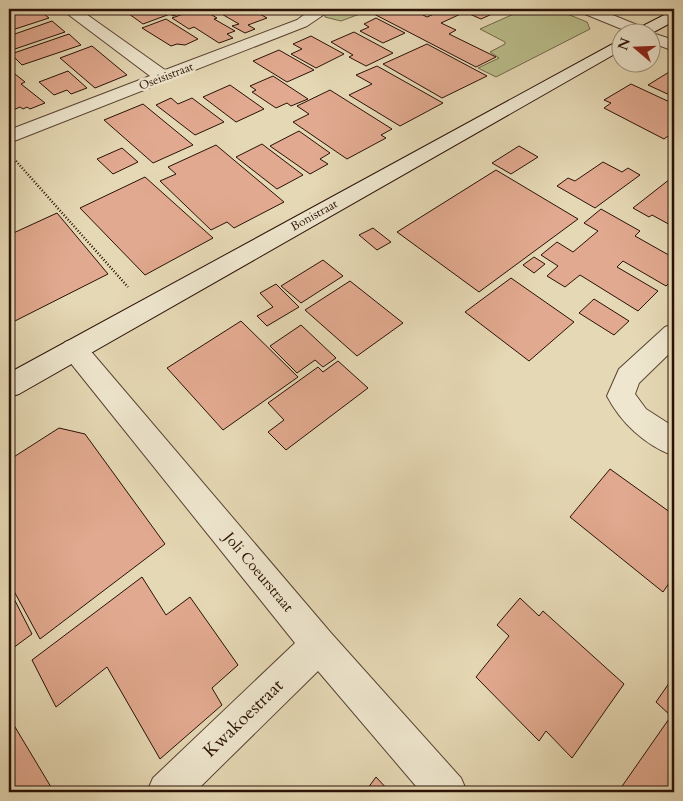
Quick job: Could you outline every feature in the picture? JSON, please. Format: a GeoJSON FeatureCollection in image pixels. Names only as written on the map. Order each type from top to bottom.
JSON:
{"type":"FeatureCollection","features":[{"type":"Feature","properties":{"kind":"street"},"geometry":{"type":"LineString","coordinates":[[70,9],[163,77]]}},
{"type":"Feature","properties":{"kind":"street"},"geometry":{"type":"LineString","coordinates":[[585,9],[617,22]]}},
{"type":"Feature","properties":{"kind":"street","name":"Oseisistraat"},"geometry":{"type":"LineString","coordinates":[[9,137],[302,23],[320,10]]}},
{"type":"Feature","properties":{"kind":"street"},"geometry":{"type":"LineString","coordinates":[[660,22],[674,15]]}},
{"type":"Feature","properties":{"kind":"street"},"geometry":{"type":"LineString","coordinates":[[660,40],[674,46]]}},
{"type":"Feature","properties":{"kind":"street","name":"Bonistraat"},"geometry":{"type":"LineString","coordinates":[[9,386],[610,51]]}},
{"type":"Feature","properties":{"kind":"street"},"geometry":{"type":"LineString","coordinates":[[674,334],[628,377],[621,396],[636,417],[674,443]]}},
{"type":"Feature","properties":{"kind":"street","name":"Joli Coeurstraat"},"geometry":{"type":"LineString","coordinates":[[74,349],[319,645],[447,792]]}},
{"type":"Feature","properties":{"kind":"street","name":"Kwakoestraat"},"geometry":{"type":"LineString","coordinates":[[167,792],[319,645]]}},
{"type":"Feature","properties":{"kind":"path"},"geometry":{"type":"LineString","coordinates":[[15,160],[147,308]]}},
{"type":"Feature","properties":{"kind":"green space"},"geometry":{"type":"Polygon","coordinates":[[[326,9],[373,9],[341,21],[325,17],[326,9]]]}},
{"type":"Feature","properties":{"kind":"green space"},"geometry":{"type":"Polygon","coordinates":[[[525,9],[555,9],[587,22],[590,29],[496,77],[478,68],[499,58],[490,52],[505,44],[505,42],[480,29],[525,9]]]}},
{"type":"Feature","properties":{"kind":"building"},"geometry":{"type":"Polygon","coordinates":[[[38,9],[49,18],[9,31],[9,16],[38,9]]]}},
{"type":"Feature","properties":{"kind":"building"},"geometry":{"type":"Polygon","coordinates":[[[143,9],[192,9],[173,16],[170,14],[143,24],[129,14],[143,9]]]}},
{"type":"Feature","properties":{"kind":"building"},"geometry":{"type":"Polygon","coordinates":[[[202,9],[217,18],[214,19],[235,31],[227,34],[233,38],[219,43],[194,27],[189,29],[172,18],[202,9]]]}},
{"type":"Feature","properties":{"kind":"building"},"geometry":{"type":"Polygon","coordinates":[[[213,9],[251,9],[267,18],[248,25],[255,29],[245,33],[232,26],[239,24],[213,9]]]}},
{"type":"Feature","properties":{"kind":"building"},"geometry":{"type":"Polygon","coordinates":[[[387,9],[413,10],[427,17],[445,9],[503,9],[481,19],[465,12],[441,23],[456,30],[449,34],[496,57],[476,67],[374,14],[387,9]]]}},
{"type":"Feature","properties":{"kind":"building"},"geometry":{"type":"Polygon","coordinates":[[[376,18],[405,33],[383,43],[360,31],[369,27],[364,24],[376,18]]]}},
{"type":"Feature","properties":{"kind":"building"},"geometry":{"type":"Polygon","coordinates":[[[166,19],[198,39],[185,45],[177,44],[171,46],[142,28],[166,19]]]}},
{"type":"Feature","properties":{"kind":"building"},"geometry":{"type":"Polygon","coordinates":[[[52,21],[65,32],[9,51],[9,36],[52,21]]]}},
{"type":"Feature","properties":{"kind":"building"},"geometry":{"type":"Polygon","coordinates":[[[354,32],[393,53],[366,66],[349,57],[353,55],[331,42],[354,32]]]}},
{"type":"Feature","properties":{"kind":"building"},"geometry":{"type":"Polygon","coordinates":[[[69,34],[81,45],[22,65],[11,54],[69,34]]]}},
{"type":"Feature","properties":{"kind":"building"},"geometry":{"type":"Polygon","coordinates":[[[311,36],[344,54],[316,68],[291,54],[302,49],[293,44],[311,36]]]}},
{"type":"Feature","properties":{"kind":"building"},"geometry":{"type":"Polygon","coordinates":[[[427,44],[487,76],[442,98],[383,64],[427,44]]]}},
{"type":"Feature","properties":{"kind":"building"},"geometry":{"type":"Polygon","coordinates":[[[92,46],[127,75],[95,88],[60,58],[92,46]]]}},
{"type":"Feature","properties":{"kind":"building"},"geometry":{"type":"Polygon","coordinates":[[[279,50],[314,70],[287,82],[253,61],[279,50]]]}},
{"type":"Feature","properties":{"kind":"building"},"geometry":{"type":"Polygon","coordinates":[[[377,66],[443,103],[400,126],[349,95],[372,84],[356,75],[377,66]]]}},
{"type":"Feature","properties":{"kind":"building"},"geometry":{"type":"Polygon","coordinates":[[[674,69],[674,97],[648,85],[674,69]]]}},
{"type":"Feature","properties":{"kind":"building"},"geometry":{"type":"Polygon","coordinates":[[[68,71],[87,88],[71,94],[67,90],[54,95],[39,82],[68,71]]]}},
{"type":"Feature","properties":{"kind":"building"},"geometry":{"type":"Polygon","coordinates":[[[15,74],[25,82],[21,84],[45,103],[30,109],[20,107],[11,111],[9,109],[9,76],[15,74]]]}},
{"type":"Feature","properties":{"kind":"building"},"geometry":{"type":"Polygon","coordinates":[[[273,76],[308,99],[291,106],[287,103],[276,108],[252,92],[256,90],[250,86],[273,76]]]}},
{"type":"Feature","properties":{"kind":"building"},"geometry":{"type":"Polygon","coordinates":[[[631,84],[674,104],[674,139],[668,136],[664,139],[604,108],[611,103],[604,100],[631,84]]]}},
{"type":"Feature","properties":{"kind":"building"},"geometry":{"type":"Polygon","coordinates":[[[230,85],[264,109],[236,122],[203,97],[230,85]]]}},
{"type":"Feature","properties":{"kind":"building"},"geometry":{"type":"Polygon","coordinates":[[[330,90],[392,129],[381,135],[386,138],[347,159],[293,122],[309,114],[297,106],[330,90]]]}},
{"type":"Feature","properties":{"kind":"building"},"geometry":{"type":"Polygon","coordinates":[[[171,98],[178,104],[192,98],[224,122],[195,135],[156,105],[171,98]]]}},
{"type":"Feature","properties":{"kind":"building"},"geometry":{"type":"Polygon","coordinates":[[[143,104],[193,145],[153,163],[104,120],[143,104]]]}},
{"type":"Feature","properties":{"kind":"building"},"geometry":{"type":"Polygon","coordinates":[[[299,131],[330,153],[320,159],[328,164],[310,174],[270,146],[299,131]]]}},
{"type":"Feature","properties":{"kind":"building"},"geometry":{"type":"Polygon","coordinates":[[[262,144],[303,175],[277,189],[236,157],[262,144]]]}},
{"type":"Feature","properties":{"kind":"building"},"geometry":{"type":"Polygon","coordinates":[[[216,145],[284,202],[234,228],[227,222],[211,230],[160,181],[176,174],[168,167],[216,145]]]}},
{"type":"Feature","properties":{"kind":"building"},"geometry":{"type":"Polygon","coordinates":[[[519,146],[538,157],[511,174],[492,163],[519,146]]]}},
{"type":"Feature","properties":{"kind":"building"},"geometry":{"type":"Polygon","coordinates":[[[122,148],[138,162],[113,174],[97,159],[122,148]]]}},
{"type":"Feature","properties":{"kind":"building"},"geometry":{"type":"Polygon","coordinates":[[[603,162],[622,172],[628,168],[640,175],[595,208],[557,186],[568,178],[575,181],[603,162]]]}},
{"type":"Feature","properties":{"kind":"building"},"geometry":{"type":"Polygon","coordinates":[[[496,170],[578,219],[479,292],[397,232],[496,170]]]}},
{"type":"Feature","properties":{"kind":"building"},"geometry":{"type":"Polygon","coordinates":[[[145,177],[213,238],[145,275],[80,208],[145,177]]]}},
{"type":"Feature","properties":{"kind":"building"},"geometry":{"type":"Polygon","coordinates":[[[670,179],[674,181],[674,227],[652,215],[649,217],[633,208],[670,179]]]}},
{"type":"Feature","properties":{"kind":"building"},"geometry":{"type":"Polygon","coordinates":[[[601,209],[640,231],[635,236],[674,258],[674,278],[666,286],[623,261],[617,267],[658,291],[638,311],[580,275],[565,287],[547,276],[558,266],[541,255],[557,242],[573,252],[598,231],[584,223],[601,209]]]}},
{"type":"Feature","properties":{"kind":"building"},"geometry":{"type":"Polygon","coordinates":[[[57,213],[108,274],[9,324],[9,235],[57,213]]]}},
{"type":"Feature","properties":{"kind":"building"},"geometry":{"type":"Polygon","coordinates":[[[373,228],[391,242],[377,250],[359,235],[373,228]]]}},
{"type":"Feature","properties":{"kind":"building"},"geometry":{"type":"Polygon","coordinates":[[[534,257],[545,264],[534,273],[523,265],[534,257]]]}},
{"type":"Feature","properties":{"kind":"building"},"geometry":{"type":"Polygon","coordinates":[[[323,260],[343,276],[301,303],[281,286],[323,260]]]}},
{"type":"Feature","properties":{"kind":"building"},"geometry":{"type":"Polygon","coordinates":[[[511,278],[574,322],[529,361],[465,312],[511,278]]]}},
{"type":"Feature","properties":{"kind":"building"},"geometry":{"type":"Polygon","coordinates":[[[350,281],[403,323],[357,356],[305,310],[350,281]]]}},
{"type":"Feature","properties":{"kind":"building"},"geometry":{"type":"Polygon","coordinates":[[[276,284],[299,307],[267,326],[257,316],[273,307],[260,293],[276,284]]]}},
{"type":"Feature","properties":{"kind":"building"},"geometry":{"type":"Polygon","coordinates":[[[594,299],[629,321],[614,335],[579,313],[594,299]]]}},
{"type":"Feature","properties":{"kind":"building"},"geometry":{"type":"Polygon","coordinates":[[[241,321],[298,377],[223,430],[167,368],[241,321]]]}},
{"type":"Feature","properties":{"kind":"building"},"geometry":{"type":"Polygon","coordinates":[[[301,325],[336,358],[323,367],[315,360],[297,373],[270,346],[301,325]]]}},
{"type":"Feature","properties":{"kind":"building"},"geometry":{"type":"Polygon","coordinates":[[[338,361],[368,388],[286,450],[268,432],[284,420],[268,403],[318,367],[323,372],[338,361]]]}},
{"type":"Feature","properties":{"kind":"building"},"geometry":{"type":"Polygon","coordinates":[[[59,428],[85,434],[165,544],[40,639],[9,582],[9,460],[59,428]]]}},
{"type":"Feature","properties":{"kind":"building"},"geometry":{"type":"Polygon","coordinates":[[[610,469],[674,515],[674,576],[663,592],[570,517],[610,469]]]}},
{"type":"Feature","properties":{"kind":"building"},"geometry":{"type":"Polygon","coordinates":[[[142,577],[166,615],[190,597],[238,665],[212,688],[222,705],[160,759],[107,667],[56,707],[32,660],[142,577]]]}},
{"type":"Feature","properties":{"kind":"building"},"geometry":{"type":"Polygon","coordinates":[[[9,589],[32,634],[9,651],[9,589]]]}},
{"type":"Feature","properties":{"kind":"building"},"geometry":{"type":"Polygon","coordinates":[[[520,598],[539,616],[543,611],[624,684],[572,758],[546,731],[539,741],[476,677],[509,636],[497,625],[520,598]]]}},
{"type":"Feature","properties":{"kind":"building"},"geometry":{"type":"Polygon","coordinates":[[[674,676],[674,792],[618,792],[671,716],[656,702],[674,676]]]}},
{"type":"Feature","properties":{"kind":"building"},"geometry":{"type":"Polygon","coordinates":[[[9,717],[54,792],[9,792],[9,717]]]}},
{"type":"Feature","properties":{"kind":"building"},"geometry":{"type":"Polygon","coordinates":[[[376,777],[390,792],[365,792],[376,777]]]}}]}
